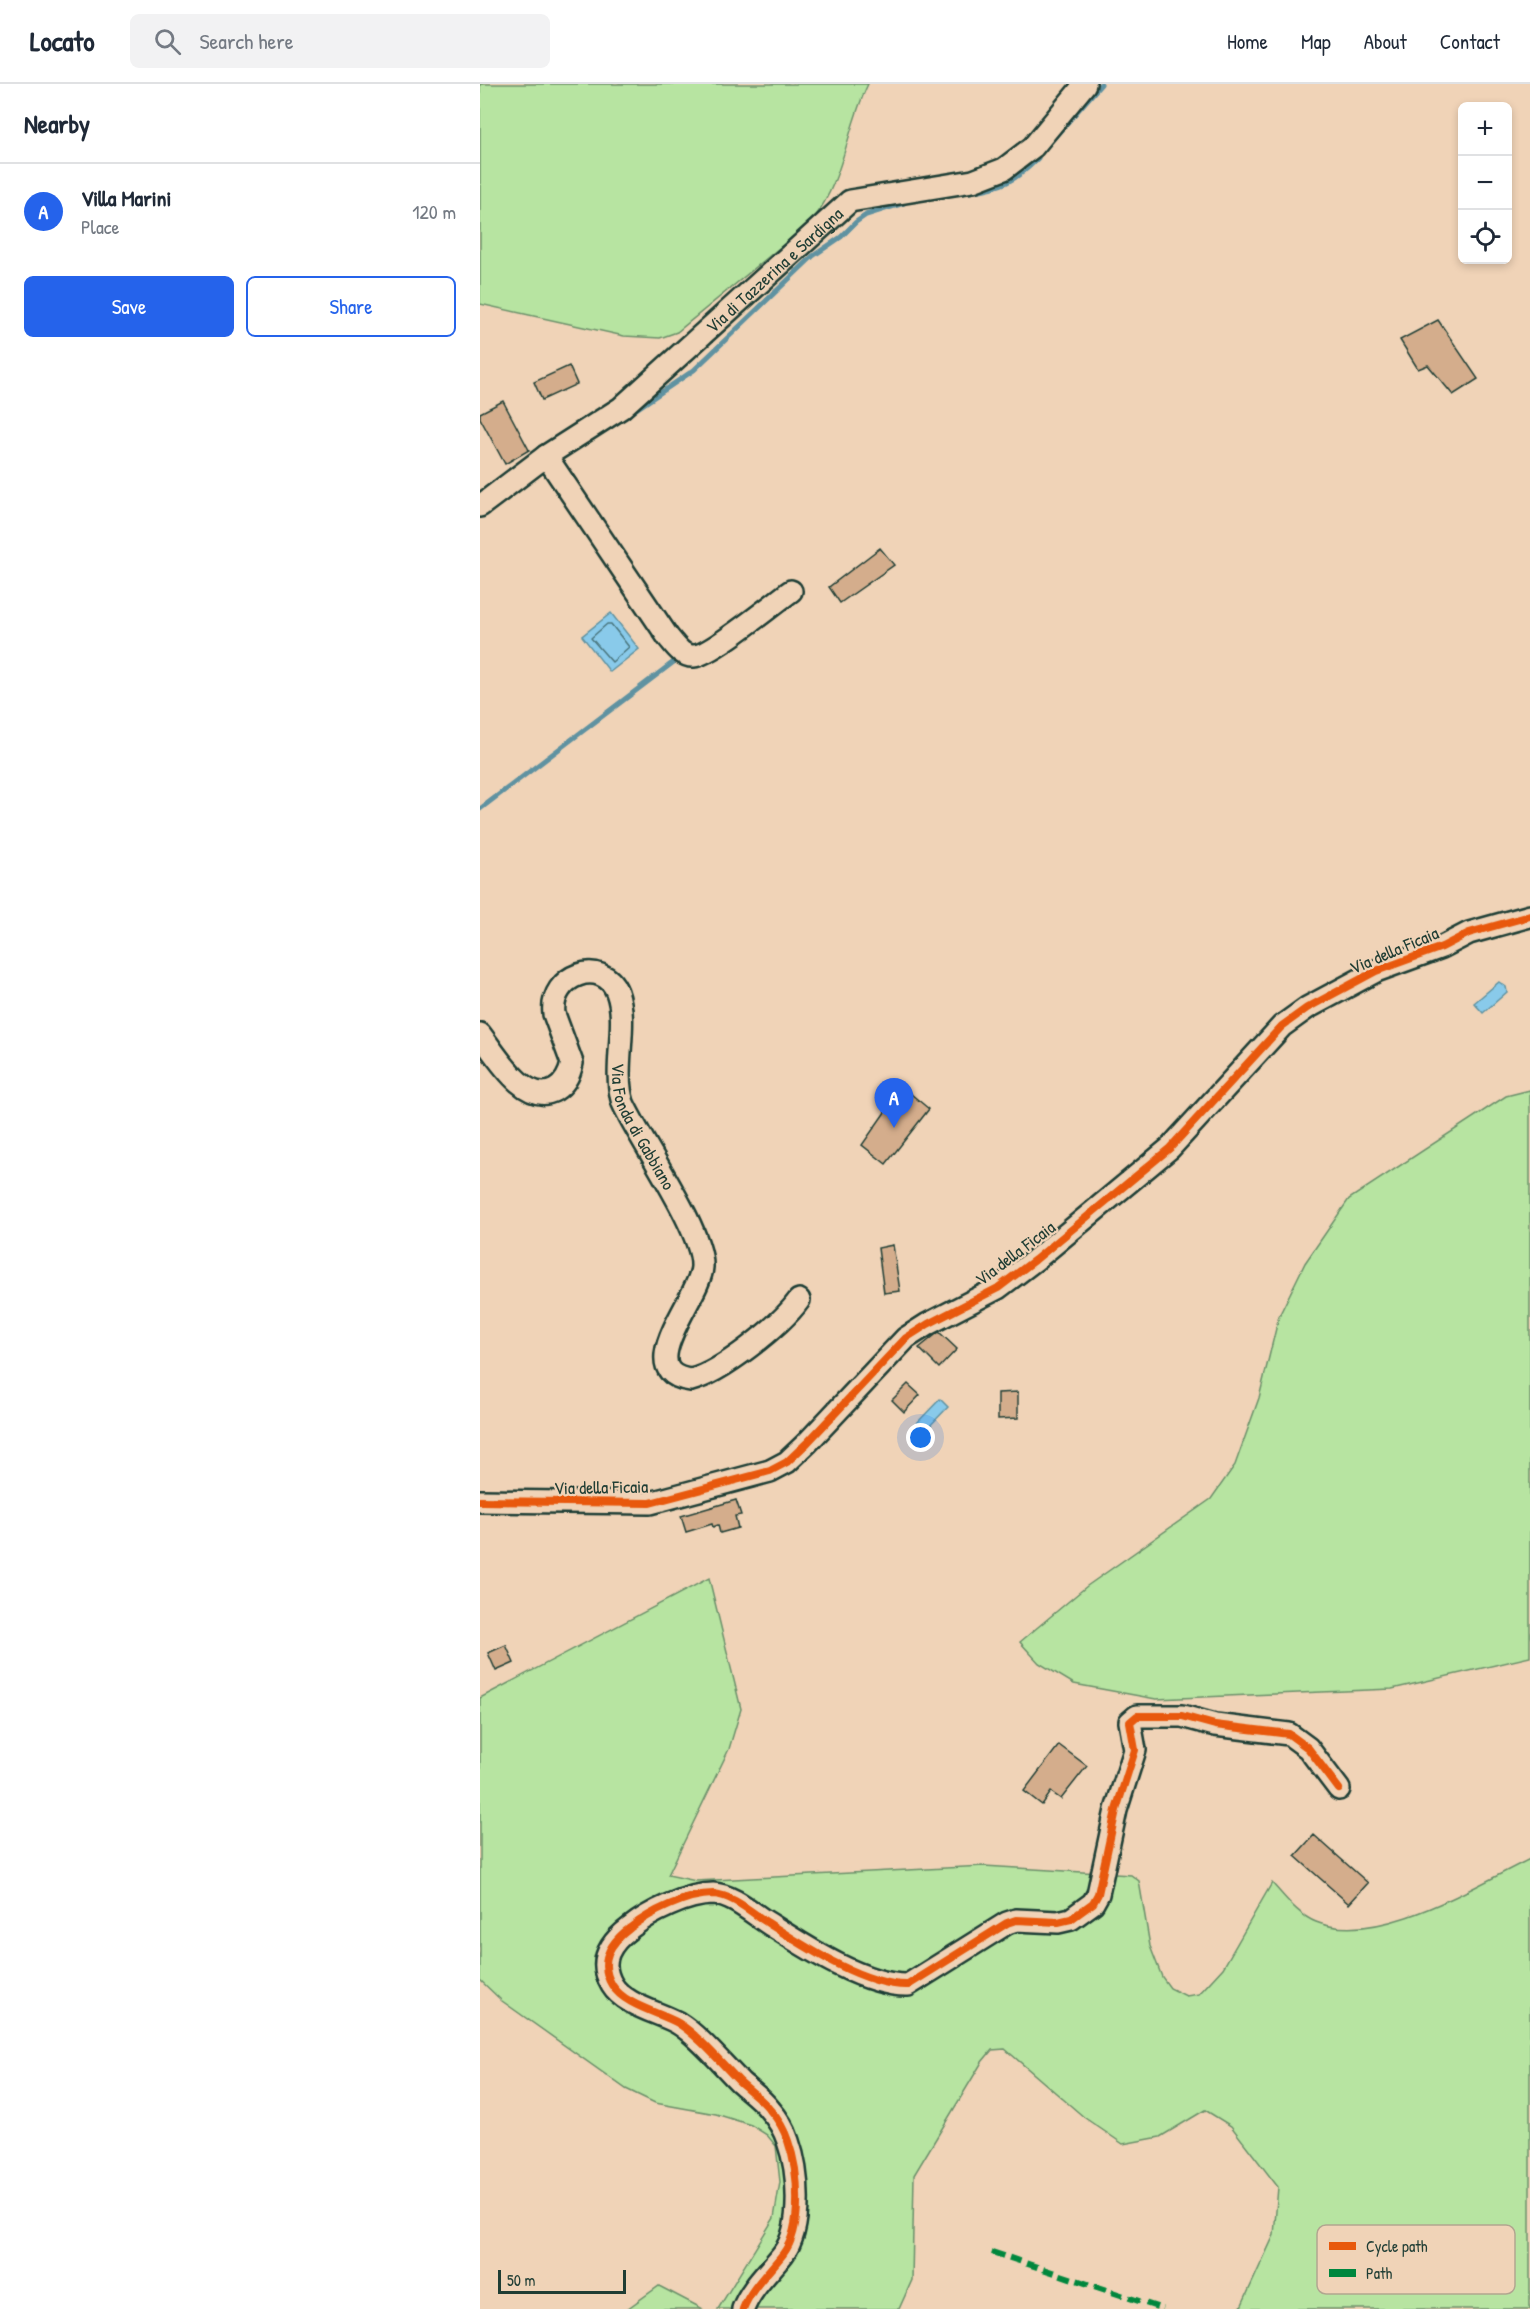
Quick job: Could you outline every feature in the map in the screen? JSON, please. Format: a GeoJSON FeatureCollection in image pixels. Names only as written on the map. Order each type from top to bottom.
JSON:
{"type":"FeatureCollection","features":[{"type":"Feature","properties":{"kind":"street","name":"Via di Tazzerina e Sardigna"},"geometry":{"type":"LineString","coordinates":[[480,507],[546,456],[621,408],[850,201],[973,181],[1004,170],[1033,147],[1085,84]]}},
{"type":"Feature","properties":{"kind":"street"},"geometry":{"type":"LineString","coordinates":[[546,456],[668,637],[685,654],[693,656],[711,649],[791,591]]}},
{"type":"Feature","properties":{"kind":"street","name":"Via della Ficaia"},"geometry":{"type":"LineString","coordinates":[[480,1501],[650,1503],[746,1479],[787,1462],[906,1338],[928,1324],[977,1300],[1017,1275],[1170,1148],[1282,1026],[1328,996],[1376,971],[1442,947],[1469,933],[1530,916]]}},
{"type":"Feature","properties":{"kind":"street","name":"Via Fonda di Gabbiano"},"geometry":{"type":"LineString","coordinates":[[480,1034],[518,1082],[530,1090],[545,1094],[553,1091],[566,1080],[572,1063],[554,1014],[553,1006],[558,989],[570,978],[587,973],[603,977],[614,986],[620,1009],[618,1074],[621,1097],[696,1239],[702,1261],[697,1288],[669,1338],[665,1350],[668,1367],[675,1375],[691,1380],[716,1369],[773,1329],[799,1300]]}},
{"type":"Feature","properties":{"kind":"street"},"geometry":{"type":"LineString","coordinates":[[743,2309],[754,2289],[784,2252],[795,2229],[796,2199],[789,2142],[768,2107],[680,2024],[636,2003],[612,1986],[604,1967],[607,1955],[620,1935],[637,1922],[658,1911],[702,1895],[715,1894],[730,1899],[808,1947],[872,1979],[908,1985],[1007,1923],[1016,1920],[1058,1922],[1071,1919],[1082,1914],[1098,1894],[1116,1810],[1135,1749],[1130,1722],[1137,1716],[1182,1716],[1215,1725],[1289,1734],[1308,1749],[1339,1789]]}},
{"type":"Feature","properties":{"kind":"green space"},"geometry":{"type":"Polygon","coordinates":[[[480,84],[868,84],[838,172],[823,205],[812,221],[677,332],[660,338],[624,336],[480,304],[480,84]]]}},
{"type":"Feature","properties":{"kind":"green space"},"geometry":{"type":"Polygon","coordinates":[[[1530,1090],[1530,1657],[1392,1689],[1156,1699],[1074,1684],[1039,1663],[1020,1642],[1087,1586],[1211,1499],[1235,1465],[1259,1398],[1279,1316],[1305,1263],[1349,1199],[1506,1096],[1530,1090]]]}},
{"type":"Feature","properties":{"kind":"green space"},"geometry":{"type":"Polygon","coordinates":[[[709,1578],[741,1709],[729,1749],[668,1875],[696,1881],[984,1866],[1131,1875],[1139,1881],[1150,1946],[1162,1977],[1170,1988],[1186,1996],[1199,1994],[1223,1968],[1272,1883],[1309,1919],[1341,1928],[1368,1926],[1425,1910],[1530,1859],[1530,2309],[1240,2309],[1274,2235],[1278,2187],[1231,2126],[1205,2110],[1160,2137],[1123,2144],[1085,2118],[1005,2049],[992,2050],[982,2062],[914,2175],[912,2280],[899,2309],[718,2309],[774,2218],[780,2182],[776,2146],[767,2135],[751,2125],[716,2114],[655,2103],[626,2089],[502,2001],[480,1980],[480,1698],[709,1578]]]}},
{"type":"Feature","properties":{"kind":"green space"},"geometry":{"type":"Polygon","coordinates":[[[659,2286],[703,2309],[627,2309],[659,2286]]]}},
{"type":"Feature","properties":{"kind":"water"},"geometry":{"type":"Polygon","coordinates":[[[611,613],[639,649],[610,672],[582,636],[611,613]]]}},
{"type":"Feature","properties":{"kind":"water"},"geometry":{"type":"Polygon","coordinates":[[[1499,982],[1506,987],[1507,992],[1483,1013],[1474,1003],[1499,982]]]}},
{"type":"Feature","properties":{"kind":"water"},"geometry":{"type":"Polygon","coordinates":[[[940,1399],[948,1407],[923,1433],[915,1425],[940,1399]]]}},
{"type":"Feature","properties":{"kind":"building"},"geometry":{"type":"Polygon","coordinates":[[[1438,320],[1478,379],[1453,395],[1428,365],[1418,369],[1400,340],[1438,320]]]}},
{"type":"Feature","properties":{"kind":"building"},"geometry":{"type":"Polygon","coordinates":[[[569,366],[577,384],[542,400],[534,382],[569,366]]]}},
{"type":"Feature","properties":{"kind":"building"},"geometry":{"type":"Polygon","coordinates":[[[503,401],[529,450],[505,464],[480,418],[480,413],[503,401]]]}},
{"type":"Feature","properties":{"kind":"building"},"geometry":{"type":"Polygon","coordinates":[[[880,548],[894,565],[840,603],[829,587],[880,548]]]}},
{"type":"Feature","properties":{"kind":"building"},"geometry":{"type":"Polygon","coordinates":[[[905,1089],[929,1109],[886,1164],[862,1145],[890,1105],[905,1089]]]}},
{"type":"Feature","properties":{"kind":"building"},"geometry":{"type":"Polygon","coordinates":[[[893,1245],[900,1291],[884,1293],[878,1248],[893,1245]]]}},
{"type":"Feature","properties":{"kind":"building"},"geometry":{"type":"Polygon","coordinates":[[[939,1332],[957,1349],[939,1368],[919,1348],[939,1332]]]}},
{"type":"Feature","properties":{"kind":"building"},"geometry":{"type":"Polygon","coordinates":[[[908,1384],[920,1395],[904,1412],[892,1400],[908,1384]]]}},
{"type":"Feature","properties":{"kind":"building"},"geometry":{"type":"Polygon","coordinates":[[[1018,1392],[1018,1418],[998,1419],[998,1393],[1018,1392]]]}},
{"type":"Feature","properties":{"kind":"building"},"geometry":{"type":"Polygon","coordinates":[[[736,1500],[741,1515],[735,1516],[738,1528],[720,1533],[718,1525],[713,1527],[712,1524],[686,1532],[681,1516],[736,1500]]]}},
{"type":"Feature","properties":{"kind":"building"},"geometry":{"type":"Polygon","coordinates":[[[506,1645],[514,1663],[496,1671],[488,1653],[506,1645]]]}},
{"type":"Feature","properties":{"kind":"building"},"geometry":{"type":"Polygon","coordinates":[[[1059,1745],[1087,1766],[1061,1799],[1051,1792],[1042,1805],[1024,1791],[1059,1745]]]}},
{"type":"Feature","properties":{"kind":"building"},"geometry":{"type":"Polygon","coordinates":[[[1314,1835],[1368,1883],[1349,1904],[1295,1856],[1314,1835]]]}},
{"type":"Feature","properties":{"kind":"waterway"},"geometry":{"type":"LineString","coordinates":[[1053,139],[1101,84]]}},
{"type":"Feature","properties":{"kind":"waterway"},"geometry":{"type":"LineString","coordinates":[[969,192],[1007,182],[1022,173],[1038,158]]}},
{"type":"Feature","properties":{"kind":"waterway"},"geometry":{"type":"LineString","coordinates":[[629,414],[694,370],[813,256],[841,237],[856,222],[866,215],[904,203]]}},
{"type":"Feature","properties":{"kind":"waterway"},"geometry":{"type":"LineString","coordinates":[[480,809],[675,661]]}},
{"type":"Feature","properties":{"kind":"marked path"},"geometry":{"type":"LineString","coordinates":[[992,2252],[1163,2309]]}},
{"type":"Feature","properties":{"kind":"cycle path"},"geometry":{"type":"LineString","coordinates":[[480,1501],[650,1503],[770,1471],[787,1462],[906,1338],[998,1288],[1170,1148],[1282,1026],[1307,1008],[1376,971],[1442,947],[1469,933],[1530,916]]}},
{"type":"Feature","properties":{"kind":"cycle path"},"geometry":{"type":"LineString","coordinates":[[743,2309],[755,2287],[783,2254],[794,2230],[797,2184],[788,2141],[785,2132],[767,2106],[694,2035],[678,2023],[633,2003],[617,1992],[608,1976],[606,1960],[612,1946],[623,1934],[638,1922],[669,1905],[692,1897],[720,1895],[742,1905],[799,1943],[835,1963],[873,1979],[891,1984],[908,1985],[1007,1923],[1016,1920],[1058,1922],[1071,1919],[1093,1903],[1098,1894],[1116,1810],[1135,1750],[1130,1722],[1137,1716],[1182,1716],[1215,1725],[1289,1734],[1308,1748],[1339,1789]]}},
{"type":"Feature","properties":{"kind":"place","name":"Villa Marini"},"geometry":{"type":"Point","coordinates":[894,1128]}}]}
